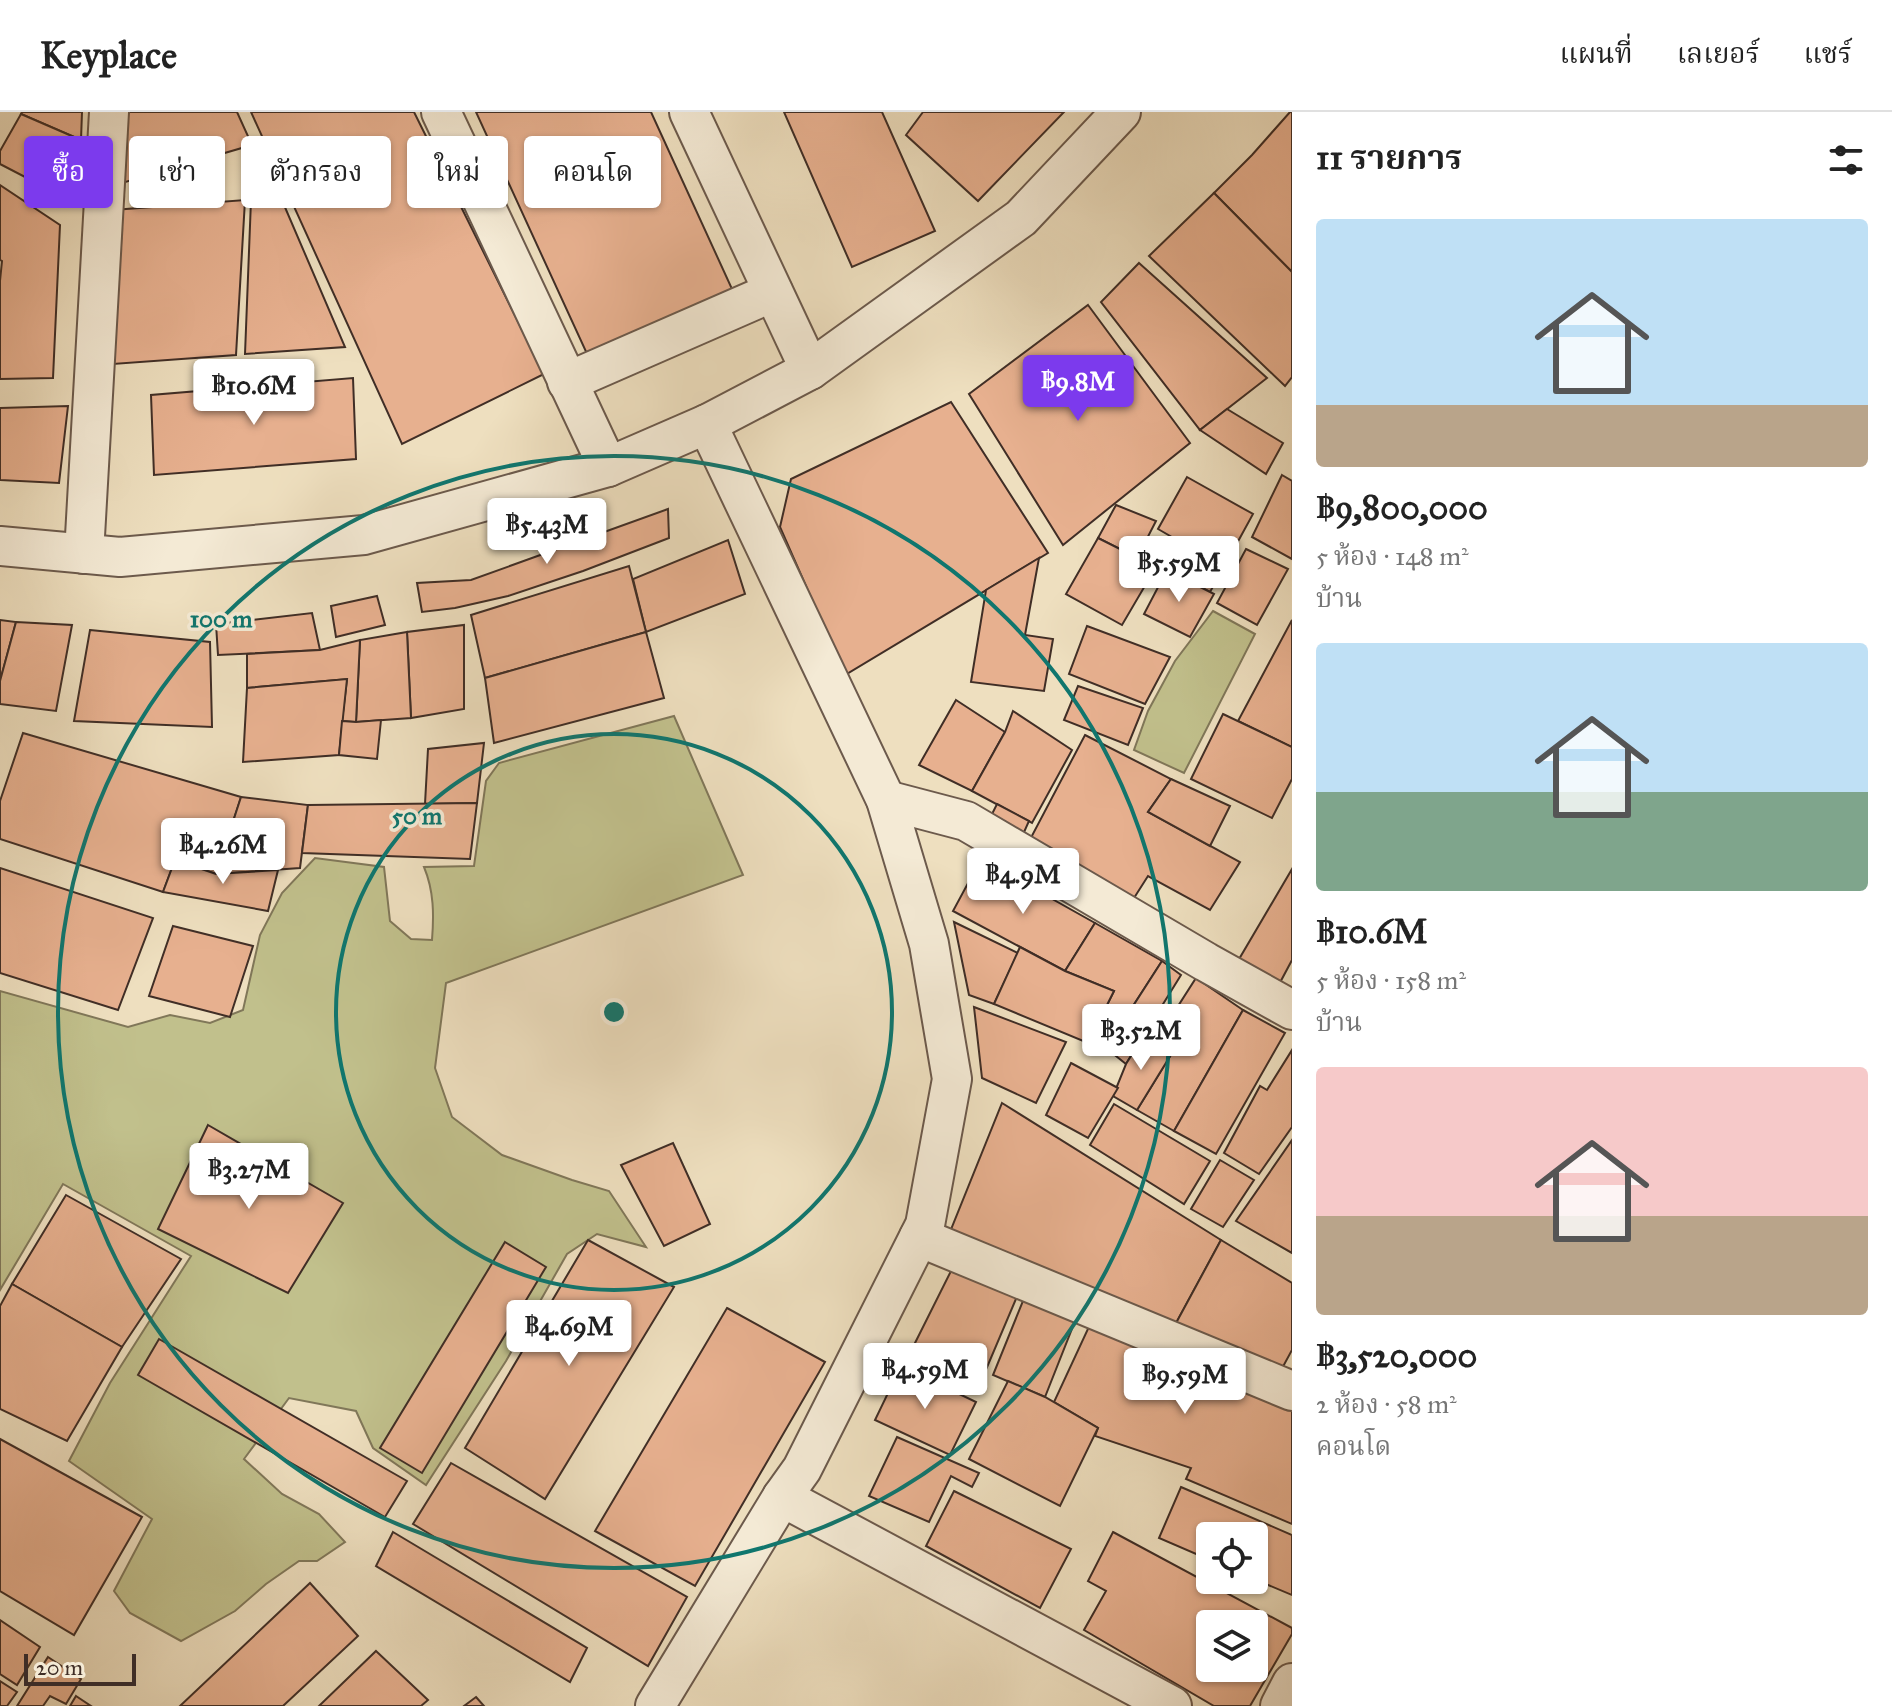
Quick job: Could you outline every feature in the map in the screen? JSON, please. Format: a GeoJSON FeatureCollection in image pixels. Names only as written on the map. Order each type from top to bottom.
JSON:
{"type":"FeatureCollection","features":[{"type":"Feature","properties":{"kind":"street"},"geometry":{"type":"LineString","coordinates":[[84,554],[109,112]]}},
{"type":"Feature","properties":{"kind":"street"},"geometry":{"type":"LineString","coordinates":[[441,112],[608,467]]}},
{"type":"Feature","properties":{"kind":"street"},"geometry":{"type":"LineString","coordinates":[[689,112],[810,370]]}},
{"type":"Feature","properties":{"kind":"street"},"geometry":{"type":"LineString","coordinates":[[0,546],[120,557],[364,535],[608,467],[707,424],[810,370],[1021,218],[1121,112]]}},
{"type":"Feature","properties":{"kind":"street"},"geometry":{"type":"LineString","coordinates":[[567,382],[773,292]]}},
{"type":"Feature","properties":{"kind":"street"},"geometry":{"type":"LineString","coordinates":[[655,1706],[802,1469],[925,1225],[952,1079],[929,944],[886,800],[707,424]]}},
{"type":"Feature","properties":{"kind":"street"},"geometry":{"type":"LineString","coordinates":[[886,800],[966,821],[1292,1010]]}},
{"type":"Feature","properties":{"kind":"street"},"geometry":{"type":"LineString","coordinates":[[919,1237],[1292,1391]]}},
{"type":"Feature","properties":{"kind":"street"},"geometry":{"type":"LineString","coordinates":[[782,1497],[1172,1706]]}},
{"type":"Feature","properties":{"kind":"street"},"geometry":{"type":"LineString","coordinates":[[1280,1706],[1292,1683]]}},
{"type":"Feature","properties":{"kind":"shaded area"},"geometry":{"type":"Polygon","coordinates":[[[1213,611],[1255,634],[1184,773],[1134,750],[1148,711],[1175,661],[1213,611]]]}},
{"type":"Feature","properties":{"kind":"shaded area"},"geometry":{"type":"Polygon","coordinates":[[[674,716],[743,875],[446,983],[435,1068],[452,1117],[502,1155],[609,1191],[646,1247],[597,1234],[567,1254],[506,1361],[426,1485],[373,1448],[356,1411],[289,1398],[244,1459],[282,1494],[319,1514],[345,1542],[317,1561],[299,1561],[235,1611],[181,1641],[130,1613],[114,1591],[152,1519],[69,1461],[110,1383],[191,1256],[63,1184],[0,1290],[0,991],[128,1027],[170,1015],[210,1023],[243,1010],[260,935],[282,893],[315,858],[384,867],[390,921],[411,939],[432,940],[432,903],[424,867],[474,866],[486,781],[499,763],[674,716]]]}},
{"type":"Feature","properties":{"kind":"building"},"geometry":{"type":"Polygon","coordinates":[[[82,112],[81,136],[72,136],[21,114],[82,112]]]}},
{"type":"Feature","properties":{"kind":"building"},"geometry":{"type":"Polygon","coordinates":[[[125,112],[237,112],[248,136],[241,136],[241,148],[225,153],[225,136],[129,136],[129,181],[122,183],[125,112]]]}},
{"type":"Feature","properties":{"kind":"building"},"geometry":{"type":"Polygon","coordinates":[[[251,112],[414,112],[426,136],[407,136],[407,208],[462,208],[544,374],[402,444],[295,208],[391,208],[391,136],[262,136],[251,112]]]}},
{"type":"Feature","properties":{"kind":"building"},"geometry":{"type":"Polygon","coordinates":[[[476,112],[651,112],[732,289],[588,356],[508,182],[508,136],[487,136],[476,112]]]}},
{"type":"Feature","properties":{"kind":"building"},"geometry":{"type":"Polygon","coordinates":[[[784,112],[882,112],[935,231],[852,267],[784,112]]]}},
{"type":"Feature","properties":{"kind":"building"},"geometry":{"type":"Polygon","coordinates":[[[923,112],[1064,112],[978,201],[906,135],[923,112]]]}},
{"type":"Feature","properties":{"kind":"building"},"geometry":{"type":"Polygon","coordinates":[[[1292,112],[1292,272],[1214,193],[1292,112]]]}},
{"type":"Feature","properties":{"kind":"building"},"geometry":{"type":"Polygon","coordinates":[[[21,114],[72,136],[24,136],[24,176],[0,164],[0,151],[21,114]]]}},
{"type":"Feature","properties":{"kind":"building"},"geometry":{"type":"Polygon","coordinates":[[[0,185],[24,201],[24,208],[34,208],[60,225],[53,378],[0,379],[0,185]]]}},
{"type":"Feature","properties":{"kind":"building"},"geometry":{"type":"Polygon","coordinates":[[[1214,193],[1292,272],[1292,377],[1285,386],[1149,256],[1214,193]]]}},
{"type":"Feature","properties":{"kind":"building"},"geometry":{"type":"Polygon","coordinates":[[[241,200],[241,208],[245,208],[236,355],[113,364],[113,210],[225,208],[225,202],[241,200]]]}},
{"type":"Feature","properties":{"kind":"building"},"geometry":{"type":"Polygon","coordinates":[[[251,208],[285,208],[345,347],[245,354],[251,208]]]}},
{"type":"Feature","properties":{"kind":"building"},"geometry":{"type":"Polygon","coordinates":[[[1139,263],[1267,378],[1200,430],[1101,302],[1139,263]]]}},
{"type":"Feature","properties":{"kind":"building"},"geometry":{"type":"Polygon","coordinates":[[[1088,305],[1190,443],[1063,545],[969,394],[1088,305]]]}},
{"type":"Feature","properties":{"kind":"building"},"geometry":{"type":"Polygon","coordinates":[[[353,378],[356,459],[154,475],[151,395],[353,378]]]}},
{"type":"Feature","properties":{"kind":"building"},"geometry":{"type":"Polygon","coordinates":[[[951,402],[1048,553],[845,675],[780,527],[791,479],[951,402]]]}},
{"type":"Feature","properties":{"kind":"building"},"geometry":{"type":"Polygon","coordinates":[[[68,406],[59,483],[0,480],[0,408],[68,406]]]}},
{"type":"Feature","properties":{"kind":"building"},"geometry":{"type":"Polygon","coordinates":[[[1227,409],[1283,443],[1266,474],[1200,430],[1227,409]]]}},
{"type":"Feature","properties":{"kind":"building"},"geometry":{"type":"Polygon","coordinates":[[[1282,475],[1292,481],[1292,559],[1252,537],[1282,475]]]}},
{"type":"Feature","properties":{"kind":"building"},"geometry":{"type":"Polygon","coordinates":[[[1187,477],[1253,514],[1224,567],[1158,529],[1187,477]]]}},
{"type":"Feature","properties":{"kind":"building"},"geometry":{"type":"Polygon","coordinates":[[[1116,505],[1156,521],[1137,558],[1098,538],[1116,505]]]}},
{"type":"Feature","properties":{"kind":"building"},"geometry":{"type":"Polygon","coordinates":[[[668,509],[669,538],[508,596],[422,612],[417,583],[471,580],[668,509]]]}},
{"type":"Feature","properties":{"kind":"building"},"geometry":{"type":"Polygon","coordinates":[[[1098,538],[1156,567],[1122,625],[1066,594],[1098,538]]]}},
{"type":"Feature","properties":{"kind":"building"},"geometry":{"type":"Polygon","coordinates":[[[728,540],[745,594],[646,632],[633,579],[728,540]]]}},
{"type":"Feature","properties":{"kind":"building"},"geometry":{"type":"Polygon","coordinates":[[[1181,542],[1224,567],[1210,592],[1167,570],[1181,542]]]}},
{"type":"Feature","properties":{"kind":"building"},"geometry":{"type":"Polygon","coordinates":[[[1246,549],[1288,569],[1257,625],[1217,603],[1246,549]]]}},
{"type":"Feature","properties":{"kind":"building"},"geometry":{"type":"Polygon","coordinates":[[[1039,558],[1025,635],[1053,639],[1044,691],[971,682],[986,590],[1039,558]]]}},
{"type":"Feature","properties":{"kind":"building"},"geometry":{"type":"Polygon","coordinates":[[[629,566],[646,632],[485,678],[471,615],[629,566]]]}},
{"type":"Feature","properties":{"kind":"building"},"geometry":{"type":"Polygon","coordinates":[[[1167,570],[1214,594],[1190,637],[1144,614],[1167,570]]]}},
{"type":"Feature","properties":{"kind":"building"},"geometry":{"type":"Polygon","coordinates":[[[377,596],[385,625],[336,637],[331,606],[377,596]]]}},
{"type":"Feature","properties":{"kind":"building"},"geometry":{"type":"Polygon","coordinates":[[[312,613],[320,650],[218,655],[216,624],[312,613]]]}},
{"type":"Feature","properties":{"kind":"building"},"geometry":{"type":"Polygon","coordinates":[[[0,620],[16,622],[0,681],[0,620]]]}},
{"type":"Feature","properties":{"kind":"building"},"geometry":{"type":"Polygon","coordinates":[[[1292,620],[1292,747],[1238,721],[1292,620]]]}},
{"type":"Feature","properties":{"kind":"building"},"geometry":{"type":"Polygon","coordinates":[[[16,622],[72,625],[56,711],[0,704],[0,681],[16,622]]]}},
{"type":"Feature","properties":{"kind":"building"},"geometry":{"type":"Polygon","coordinates":[[[464,625],[464,709],[411,718],[407,632],[464,625]]]}},
{"type":"Feature","properties":{"kind":"building"},"geometry":{"type":"Polygon","coordinates":[[[1087,626],[1170,657],[1145,704],[1069,674],[1087,626]]]}},
{"type":"Feature","properties":{"kind":"building"},"geometry":{"type":"Polygon","coordinates":[[[90,630],[210,642],[212,727],[74,721],[90,630]]]}},
{"type":"Feature","properties":{"kind":"building"},"geometry":{"type":"Polygon","coordinates":[[[407,632],[411,718],[356,722],[360,640],[407,632]]]}},
{"type":"Feature","properties":{"kind":"building"},"geometry":{"type":"Polygon","coordinates":[[[646,632],[664,698],[494,743],[485,678],[646,632]]]}},
{"type":"Feature","properties":{"kind":"building"},"geometry":{"type":"Polygon","coordinates":[[[360,640],[356,722],[342,721],[347,679],[247,688],[247,654],[320,650],[360,640]]]}},
{"type":"Feature","properties":{"kind":"building"},"geometry":{"type":"Polygon","coordinates":[[[347,679],[339,755],[243,762],[247,688],[347,679]]]}},
{"type":"Feature","properties":{"kind":"building"},"geometry":{"type":"Polygon","coordinates":[[[1078,686],[1143,708],[1128,745],[1064,720],[1078,686]]]}},
{"type":"Feature","properties":{"kind":"building"},"geometry":{"type":"Polygon","coordinates":[[[956,700],[1005,732],[972,791],[919,765],[956,700]]]}},
{"type":"Feature","properties":{"kind":"building"},"geometry":{"type":"Polygon","coordinates":[[[1013,711],[1072,750],[1032,823],[972,791],[1005,732],[1013,711]]]}},
{"type":"Feature","properties":{"kind":"building"},"geometry":{"type":"Polygon","coordinates":[[[1223,714],[1292,747],[1292,779],[1272,818],[1191,779],[1223,714]]]}},
{"type":"Feature","properties":{"kind":"building"},"geometry":{"type":"Polygon","coordinates":[[[381,720],[377,759],[339,755],[342,721],[381,720]]]}},
{"type":"Feature","properties":{"kind":"building"},"geometry":{"type":"Polygon","coordinates":[[[23,733],[241,797],[216,874],[175,860],[163,892],[0,839],[0,801],[23,733]]]}},
{"type":"Feature","properties":{"kind":"building"},"geometry":{"type":"Polygon","coordinates":[[[1085,735],[1171,779],[1148,812],[1240,862],[1210,910],[1148,876],[1127,909],[1025,849],[1085,735]]]}},
{"type":"Feature","properties":{"kind":"building"},"geometry":{"type":"Polygon","coordinates":[[[484,743],[477,803],[425,804],[428,749],[484,743]]]}},
{"type":"Feature","properties":{"kind":"building"},"geometry":{"type":"Polygon","coordinates":[[[1171,779],[1230,806],[1210,846],[1148,812],[1171,779]]]}},
{"type":"Feature","properties":{"kind":"building"},"geometry":{"type":"Polygon","coordinates":[[[241,797],[308,805],[300,868],[216,874],[241,797]]]}},
{"type":"Feature","properties":{"kind":"building"},"geometry":{"type":"Polygon","coordinates":[[[477,803],[470,859],[302,853],[308,805],[477,803]]]}},
{"type":"Feature","properties":{"kind":"building"},"geometry":{"type":"Polygon","coordinates":[[[997,804],[1029,821],[1021,839],[987,824],[997,804]]]}},
{"type":"Feature","properties":{"kind":"building"},"geometry":{"type":"Polygon","coordinates":[[[981,859],[1095,923],[1065,971],[953,911],[981,859]]]}},
{"type":"Feature","properties":{"kind":"building"},"geometry":{"type":"Polygon","coordinates":[[[175,860],[216,874],[278,870],[268,911],[163,892],[175,860]]]}},
{"type":"Feature","properties":{"kind":"building"},"geometry":{"type":"Polygon","coordinates":[[[0,868],[153,918],[118,1010],[0,973],[0,868]]]}},
{"type":"Feature","properties":{"kind":"building"},"geometry":{"type":"Polygon","coordinates":[[[1292,869],[1292,960],[1276,990],[1235,966],[1292,869]]]}},
{"type":"Feature","properties":{"kind":"building"},"geometry":{"type":"Polygon","coordinates":[[[954,922],[1018,953],[994,1004],[969,995],[954,922]]]}},
{"type":"Feature","properties":{"kind":"building"},"geometry":{"type":"Polygon","coordinates":[[[1095,923],[1162,961],[1106,1048],[1088,1043],[1114,991],[1065,971],[1095,923]]]}},
{"type":"Feature","properties":{"kind":"building"},"geometry":{"type":"Polygon","coordinates":[[[173,926],[253,946],[230,1017],[149,996],[173,926]]]}},
{"type":"Feature","properties":{"kind":"building"},"geometry":{"type":"Polygon","coordinates":[[[1020,947],[1065,971],[1114,991],[1088,1043],[994,1004],[1020,947]]]}},
{"type":"Feature","properties":{"kind":"building"},"geometry":{"type":"Polygon","coordinates":[[[1162,961],[1181,975],[1126,1064],[1106,1048],[1162,961]]]}},
{"type":"Feature","properties":{"kind":"building"},"geometry":{"type":"Polygon","coordinates":[[[1196,978],[1243,1010],[1174,1131],[1137,1110],[1172,1053],[1155,1042],[1196,978]]]}},
{"type":"Feature","properties":{"kind":"building"},"geometry":{"type":"Polygon","coordinates":[[[974,1007],[1066,1042],[1036,1103],[982,1078],[974,1007]]]}},
{"type":"Feature","properties":{"kind":"building"},"geometry":{"type":"Polygon","coordinates":[[[1243,1010],[1285,1033],[1216,1154],[1174,1131],[1243,1010]]]}},
{"type":"Feature","properties":{"kind":"building"},"geometry":{"type":"Polygon","coordinates":[[[1144,1035],[1172,1053],[1137,1110],[1113,1096],[1126,1064],[1144,1035]]]}},
{"type":"Feature","properties":{"kind":"building"},"geometry":{"type":"Polygon","coordinates":[[[1292,1050],[1292,1127],[1259,1174],[1224,1153],[1260,1086],[1267,1090],[1292,1050]]]}},
{"type":"Feature","properties":{"kind":"building"},"geometry":{"type":"Polygon","coordinates":[[[1071,1063],[1118,1088],[1088,1138],[1046,1115],[1071,1063]]]}},
{"type":"Feature","properties":{"kind":"building"},"geometry":{"type":"Polygon","coordinates":[[[1002,1103],[1221,1240],[1175,1325],[950,1232],[1002,1103]]]}},
{"type":"Feature","properties":{"kind":"building"},"geometry":{"type":"Polygon","coordinates":[[[1114,1104],[1210,1161],[1184,1204],[1090,1145],[1114,1104]]]}},
{"type":"Feature","properties":{"kind":"building"},"geometry":{"type":"Polygon","coordinates":[[[208,1125],[343,1203],[288,1293],[158,1229],[208,1125]]]}},
{"type":"Feature","properties":{"kind":"building"},"geometry":{"type":"Polygon","coordinates":[[[1292,1140],[1292,1253],[1236,1221],[1292,1140]]]}},
{"type":"Feature","properties":{"kind":"building"},"geometry":{"type":"Polygon","coordinates":[[[673,1143],[710,1224],[664,1246],[621,1165],[673,1143]]]}},
{"type":"Feature","properties":{"kind":"building"},"geometry":{"type":"Polygon","coordinates":[[[1220,1160],[1254,1180],[1223,1227],[1191,1209],[1220,1160]]]}},
{"type":"Feature","properties":{"kind":"building"},"geometry":{"type":"Polygon","coordinates":[[[66,1195],[181,1259],[122,1347],[12,1284],[66,1195]]]}},
{"type":"Feature","properties":{"kind":"building"},"geometry":{"type":"Polygon","coordinates":[[[588,1240],[674,1287],[545,1499],[465,1448],[588,1240]]]}},
{"type":"Feature","properties":{"kind":"building"},"geometry":{"type":"Polygon","coordinates":[[[1221,1240],[1292,1283],[1292,1350],[1279,1374],[1175,1325],[1221,1240]]]}},
{"type":"Feature","properties":{"kind":"building"},"geometry":{"type":"Polygon","coordinates":[[[505,1242],[546,1267],[422,1473],[380,1448],[505,1242]]]}},
{"type":"Feature","properties":{"kind":"building"},"geometry":{"type":"Polygon","coordinates":[[[957,1259],[1021,1287],[985,1372],[914,1345],[957,1259]]]}},
{"type":"Feature","properties":{"kind":"building"},"geometry":{"type":"Polygon","coordinates":[[[12,1284],[122,1347],[67,1441],[0,1409],[0,1306],[12,1284]]]}},
{"type":"Feature","properties":{"kind":"building"},"geometry":{"type":"Polygon","coordinates":[[[1027,1291],[1079,1311],[1045,1397],[993,1375],[1027,1291]]]}},
{"type":"Feature","properties":{"kind":"building"},"geometry":{"type":"Polygon","coordinates":[[[727,1308],[825,1362],[695,1586],[595,1531],[727,1308]]]}},
{"type":"Feature","properties":{"kind":"building"},"geometry":{"type":"Polygon","coordinates":[[[1093,1318],[1292,1399],[1292,1524],[1186,1479],[1191,1468],[1095,1436],[1098,1428],[1054,1402],[1093,1318]]]}},
{"type":"Feature","properties":{"kind":"building"},"geometry":{"type":"Polygon","coordinates":[[[159,1339],[407,1481],[385,1517],[138,1375],[159,1339]]]}},
{"type":"Feature","properties":{"kind":"building"},"geometry":{"type":"Polygon","coordinates":[[[901,1366],[976,1402],[950,1455],[875,1420],[901,1366]]]}},
{"type":"Feature","properties":{"kind":"building"},"geometry":{"type":"Polygon","coordinates":[[[1008,1381],[1045,1397],[1098,1428],[1060,1506],[969,1459],[1008,1381]]]}},
{"type":"Feature","properties":{"kind":"building"},"geometry":{"type":"Polygon","coordinates":[[[897,1437],[979,1473],[972,1487],[951,1476],[929,1522],[869,1496],[897,1437]]]}},
{"type":"Feature","properties":{"kind":"building"},"geometry":{"type":"Polygon","coordinates":[[[0,1439],[142,1517],[74,1635],[0,1591],[0,1439]]]}},
{"type":"Feature","properties":{"kind":"building"},"geometry":{"type":"Polygon","coordinates":[[[451,1463],[687,1597],[648,1666],[413,1524],[451,1463]]]}},
{"type":"Feature","properties":{"kind":"building"},"geometry":{"type":"Polygon","coordinates":[[[1181,1487],[1262,1522],[1196,1522],[1196,1554],[1159,1538],[1181,1487]]]}},
{"type":"Feature","properties":{"kind":"building"},"geometry":{"type":"Polygon","coordinates":[[[954,1491],[1071,1549],[1040,1608],[926,1546],[954,1491]]]}},
{"type":"Feature","properties":{"kind":"building"},"geometry":{"type":"Polygon","coordinates":[[[1268,1525],[1292,1535],[1292,1595],[1268,1585],[1268,1525]]]}},
{"type":"Feature","properties":{"kind":"building"},"geometry":{"type":"Polygon","coordinates":[[[393,1532],[587,1648],[570,1682],[376,1566],[393,1532]]]}},
{"type":"Feature","properties":{"kind":"building"},"geometry":{"type":"Polygon","coordinates":[[[1113,1532],[1196,1577],[1196,1594],[1229,1594],[1258,1610],[1196,1610],[1196,1682],[1264,1682],[1250,1706],[1214,1706],[1084,1630],[1106,1591],[1088,1581],[1113,1532]]]}},
{"type":"Feature","properties":{"kind":"building"},"geometry":{"type":"Polygon","coordinates":[[[310,1583],[358,1636],[283,1706],[180,1706],[310,1583]]]}},
{"type":"Feature","properties":{"kind":"building"},"geometry":{"type":"Polygon","coordinates":[[[1268,1615],[1292,1628],[1292,1634],[1268,1675],[1268,1615]]]}},
{"type":"Feature","properties":{"kind":"building"},"geometry":{"type":"Polygon","coordinates":[[[0,1620],[40,1647],[17,1685],[0,1674],[0,1620]]]}},
{"type":"Feature","properties":{"kind":"building"},"geometry":{"type":"Polygon","coordinates":[[[376,1651],[428,1700],[421,1706],[319,1706],[376,1651]]]}},
{"type":"Feature","properties":{"kind":"building"},"geometry":{"type":"Polygon","coordinates":[[[48,1657],[81,1679],[66,1704],[50,1696],[43,1706],[17,1706],[48,1657]]]}},
{"type":"Feature","properties":{"kind":"building"},"geometry":{"type":"Polygon","coordinates":[[[0,1681],[17,1692],[7,1706],[0,1706],[0,1681]]]}},
{"type":"Feature","properties":{"kind":"building"},"geometry":{"type":"Polygon","coordinates":[[[76,1696],[91,1706],[70,1706],[76,1696]]]}},
{"type":"Feature","properties":{"kind":"building"},"geometry":{"type":"Polygon","coordinates":[[[476,1697],[484,1706],[464,1706],[476,1697]]]}}]}
